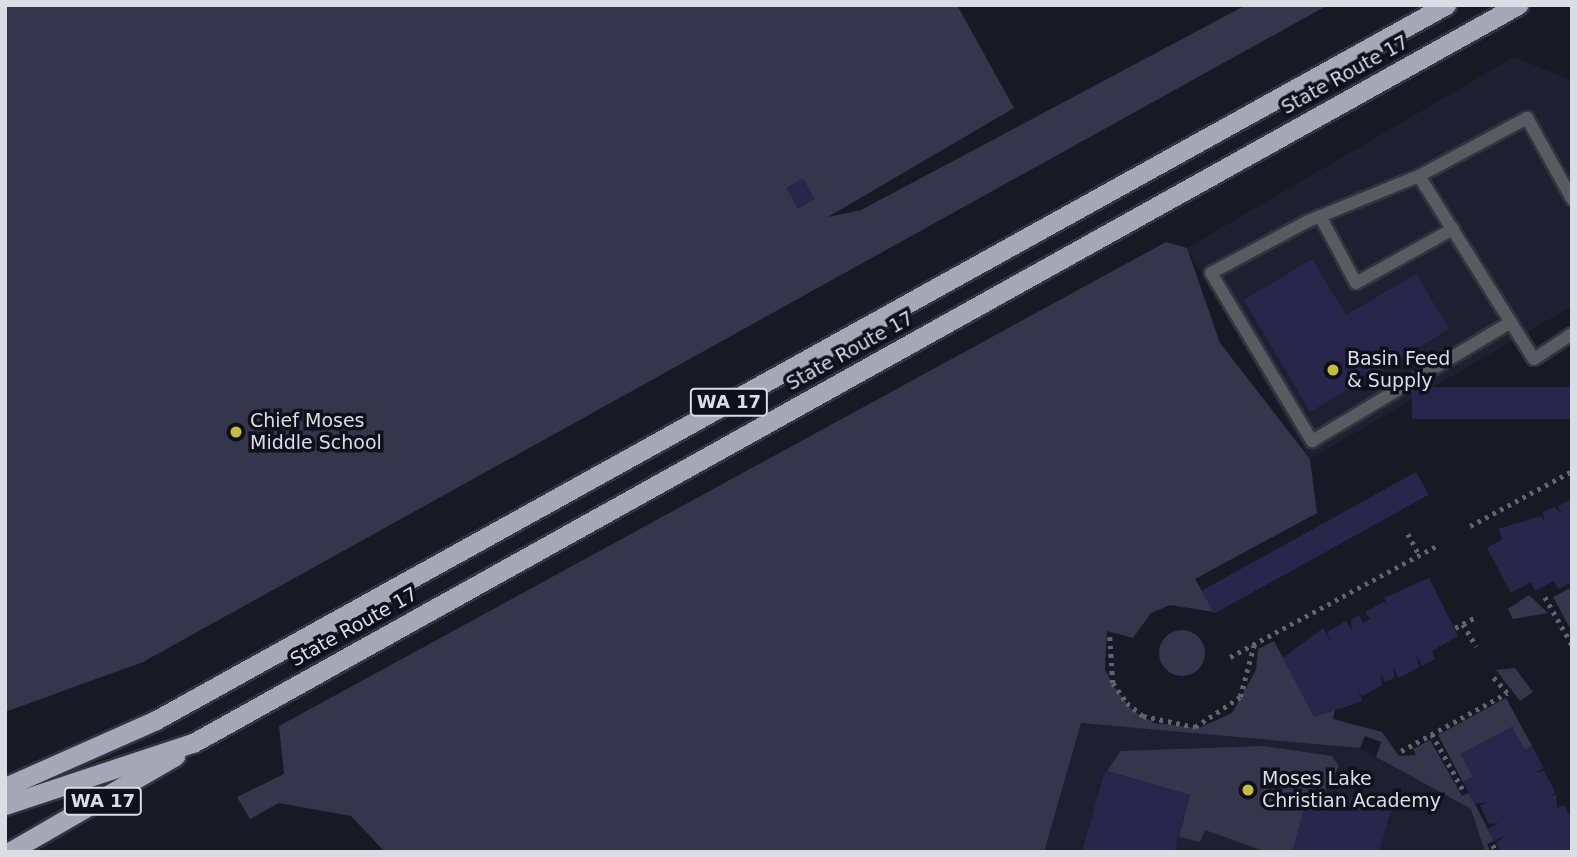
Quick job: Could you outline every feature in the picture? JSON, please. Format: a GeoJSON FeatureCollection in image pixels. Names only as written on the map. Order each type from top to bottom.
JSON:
{"type":"FeatureCollection","features":[{"type":"Feature","properties":{"kind":"highway","name":"State Route 17"},"geometry":{"type":"LineString","coordinates":[[5,787],[156,720],[1446,5]]}},
{"type":"Feature","properties":{"kind":"highway","name":"State Route 17"},"geometry":{"type":"LineString","coordinates":[[5,805],[193,743],[1518,5]]}},
{"type":"Feature","properties":{"kind":"highway","name":"WA 17"},"geometry":{"type":"LineString","coordinates":[[9,852],[138,782],[193,743]]}},
{"type":"Feature","properties":{"kind":"lane"},"geometry":{"type":"LineString","coordinates":[[1511,322],[1312,441],[1211,273],[1320,216],[1419,176],[1527,118],[1572,199]]}},
{"type":"Feature","properties":{"kind":"lane"},"geometry":{"type":"LineString","coordinates":[[1419,176],[1534,359],[1572,334]]}},
{"type":"Feature","properties":{"kind":"lane"},"geometry":{"type":"LineString","coordinates":[[1320,216],[1356,283],[1452,229]]}},
{"type":"Feature","properties":{"kind":"path"},"geometry":{"type":"LineString","coordinates":[[1470,526],[1572,471]]}},
{"type":"Feature","properties":{"kind":"path"},"geometry":{"type":"LineString","coordinates":[[1408,534],[1420,555]]}},
{"type":"Feature","properties":{"kind":"path"},"geometry":{"type":"LineString","coordinates":[[1230,657],[1438,545]]}},
{"type":"Feature","properties":{"kind":"path"},"geometry":{"type":"LineString","coordinates":[[1545,597],[1572,645]]}},
{"type":"Feature","properties":{"kind":"path"},"geometry":{"type":"LineString","coordinates":[[1455,628],[1476,617]]}},
{"type":"Feature","properties":{"kind":"path"},"geometry":{"type":"LineString","coordinates":[[1463,624],[1476,646]]}},
{"type":"Feature","properties":{"kind":"path"},"geometry":{"type":"LineString","coordinates":[[1110,637],[1113,683],[1127,703],[1143,716],[1195,727],[1240,697],[1254,645]]}},
{"type":"Feature","properties":{"kind":"path"},"geometry":{"type":"LineString","coordinates":[[1401,751],[1507,693],[1492,675]]}},
{"type":"Feature","properties":{"kind":"path"},"geometry":{"type":"LineString","coordinates":[[1432,734],[1463,790]]}},
{"type":"Feature","properties":{"kind":"path"},"geometry":{"type":"LineString","coordinates":[[1493,845],[1497,852]]}},
{"type":"Feature","properties":{"kind":"shaded area","name":"Chief Moses Middle School"},"geometry":{"type":"Polygon","coordinates":[[[5,5],[957,5],[1014,108],[828,217],[861,210],[1246,5],[1328,5],[143,662],[5,712],[5,5]],[[803,179],[787,188],[798,208],[814,199],[803,179]]]}},
{"type":"Feature","properties":{"kind":"shaded area"},"geometry":{"type":"Polygon","coordinates":[[[1514,57],[1572,81],[1572,306],[1310,459],[1187,248],[1514,57]]]}},
{"type":"Feature","properties":{"kind":"shaded area"},"geometry":{"type":"Polygon","coordinates":[[[1166,242],[1187,248],[1220,343],[1310,459],[1317,513],[1195,579],[1214,612],[1170,605],[1151,613],[1133,638],[1107,631],[1105,669],[1114,687],[1132,710],[1154,723],[1199,728],[1232,713],[1256,670],[1258,649],[1274,641],[1314,716],[1336,705],[1333,719],[1382,732],[1399,756],[1416,755],[1413,749],[1430,740],[1462,796],[1469,793],[1494,841],[1487,844],[1491,852],[1485,852],[1471,809],[1376,757],[1381,742],[1365,736],[1360,748],[1081,723],[1044,852],[385,852],[351,816],[279,803],[250,819],[237,797],[284,774],[279,726],[1166,242]]]}},
{"type":"Feature","properties":{"kind":"shaded area"},"geometry":{"type":"Polygon","coordinates":[[[1572,587],[1572,632],[1553,597],[1572,587]]]}},
{"type":"Feature","properties":{"kind":"shaded area"},"geometry":{"type":"Polygon","coordinates":[[[1529,595],[1548,613],[1513,619],[1508,609],[1529,595]]]}},
{"type":"Feature","properties":{"kind":"shaded area"},"geometry":{"type":"Polygon","coordinates":[[[1182,630],[1198,637],[1205,653],[1198,669],[1182,676],[1166,669],[1159,653],[1166,637],[1182,630]]]}},
{"type":"Feature","properties":{"kind":"shaded area"},"geometry":{"type":"Polygon","coordinates":[[[1515,668],[1533,692],[1520,701],[1496,670],[1515,668]]]}},
{"type":"Feature","properties":{"kind":"shaded area"},"geometry":{"type":"Polygon","coordinates":[[[1506,698],[1532,746],[1525,750],[1512,727],[1461,754],[1473,777],[1463,782],[1438,735],[1506,698]]]}},
{"type":"Feature","properties":{"kind":"shaded area","name":"Moses Lake Christian Academy"},"geometry":{"type":"Polygon","coordinates":[[[1079,723],[1354,745],[1471,809],[1485,852],[1043,852],[1079,723]]]}},
{"type":"Feature","properties":{"kind":"shaded area"},"geometry":{"type":"Polygon","coordinates":[[[1264,746],[1332,756],[1339,766],[1292,852],[1267,852],[1205,830],[1200,842],[1179,837],[1190,795],[1107,771],[1121,751],[1264,746]]]}},
{"type":"Feature","properties":{"kind":"building"},"geometry":{"type":"Polygon","coordinates":[[[803,179],[815,199],[799,209],[787,189],[803,179]]]}},
{"type":"Feature","properties":{"kind":"building","name":"Basin Feed & Supply"},"geometry":{"type":"Polygon","coordinates":[[[1312,259],[1346,315],[1416,274],[1449,329],[1310,412],[1244,300],[1312,259]]]}},
{"type":"Feature","properties":{"kind":"building"},"geometry":{"type":"Polygon","coordinates":[[[1412,387],[1572,387],[1572,419],[1412,419],[1412,387]]]}},
{"type":"Feature","properties":{"kind":"building"},"geometry":{"type":"Polygon","coordinates":[[[1416,472],[1429,495],[1214,614],[1202,591],[1416,472]]]}},
{"type":"Feature","properties":{"kind":"building"},"geometry":{"type":"Polygon","coordinates":[[[1572,499],[1572,582],[1558,589],[1554,581],[1535,591],[1531,582],[1511,593],[1487,548],[1503,539],[1498,529],[1541,516],[1544,522],[1543,512],[1554,507],[1562,514],[1558,506],[1572,499]]]}},
{"type":"Feature","properties":{"kind":"building"},"geometry":{"type":"Polygon","coordinates":[[[1429,578],[1458,636],[1432,651],[1435,659],[1422,666],[1416,654],[1419,667],[1399,678],[1393,667],[1394,678],[1385,682],[1381,674],[1382,685],[1362,696],[1357,690],[1363,701],[1314,717],[1283,658],[1323,628],[1332,644],[1327,632],[1346,621],[1352,631],[1351,620],[1359,615],[1363,623],[1370,619],[1365,612],[1384,602],[1388,606],[1384,598],[1429,578]]]}},
{"type":"Feature","properties":{"kind":"building"},"geometry":{"type":"Polygon","coordinates":[[[1512,727],[1525,750],[1532,746],[1544,768],[1536,772],[1544,771],[1555,792],[1550,797],[1556,794],[1557,808],[1564,805],[1572,820],[1572,852],[1501,852],[1496,843],[1505,836],[1494,841],[1488,829],[1499,823],[1489,824],[1480,806],[1488,802],[1475,804],[1463,782],[1473,777],[1461,754],[1512,727]]]}},
{"type":"Feature","properties":{"kind":"building"},"geometry":{"type":"Polygon","coordinates":[[[1105,771],[1190,795],[1174,852],[1082,852],[1105,771]]]}},
{"type":"Feature","properties":{"kind":"building"},"geometry":{"type":"Polygon","coordinates":[[[1310,787],[1391,810],[1379,852],[1292,852],[1310,787]]]}},
{"type":"Feature","properties":{"kind":"place","name":"Basin Feed & Supply"},"geometry":{"type":"Point","coordinates":[1333,370]}},
{"type":"Feature","properties":{"kind":"place","name":"Chief Moses Middle School"},"geometry":{"type":"Point","coordinates":[236,432]}},
{"type":"Feature","properties":{"kind":"place","name":"Moses Lake Christian Academy"},"geometry":{"type":"Point","coordinates":[1248,790]}}]}
